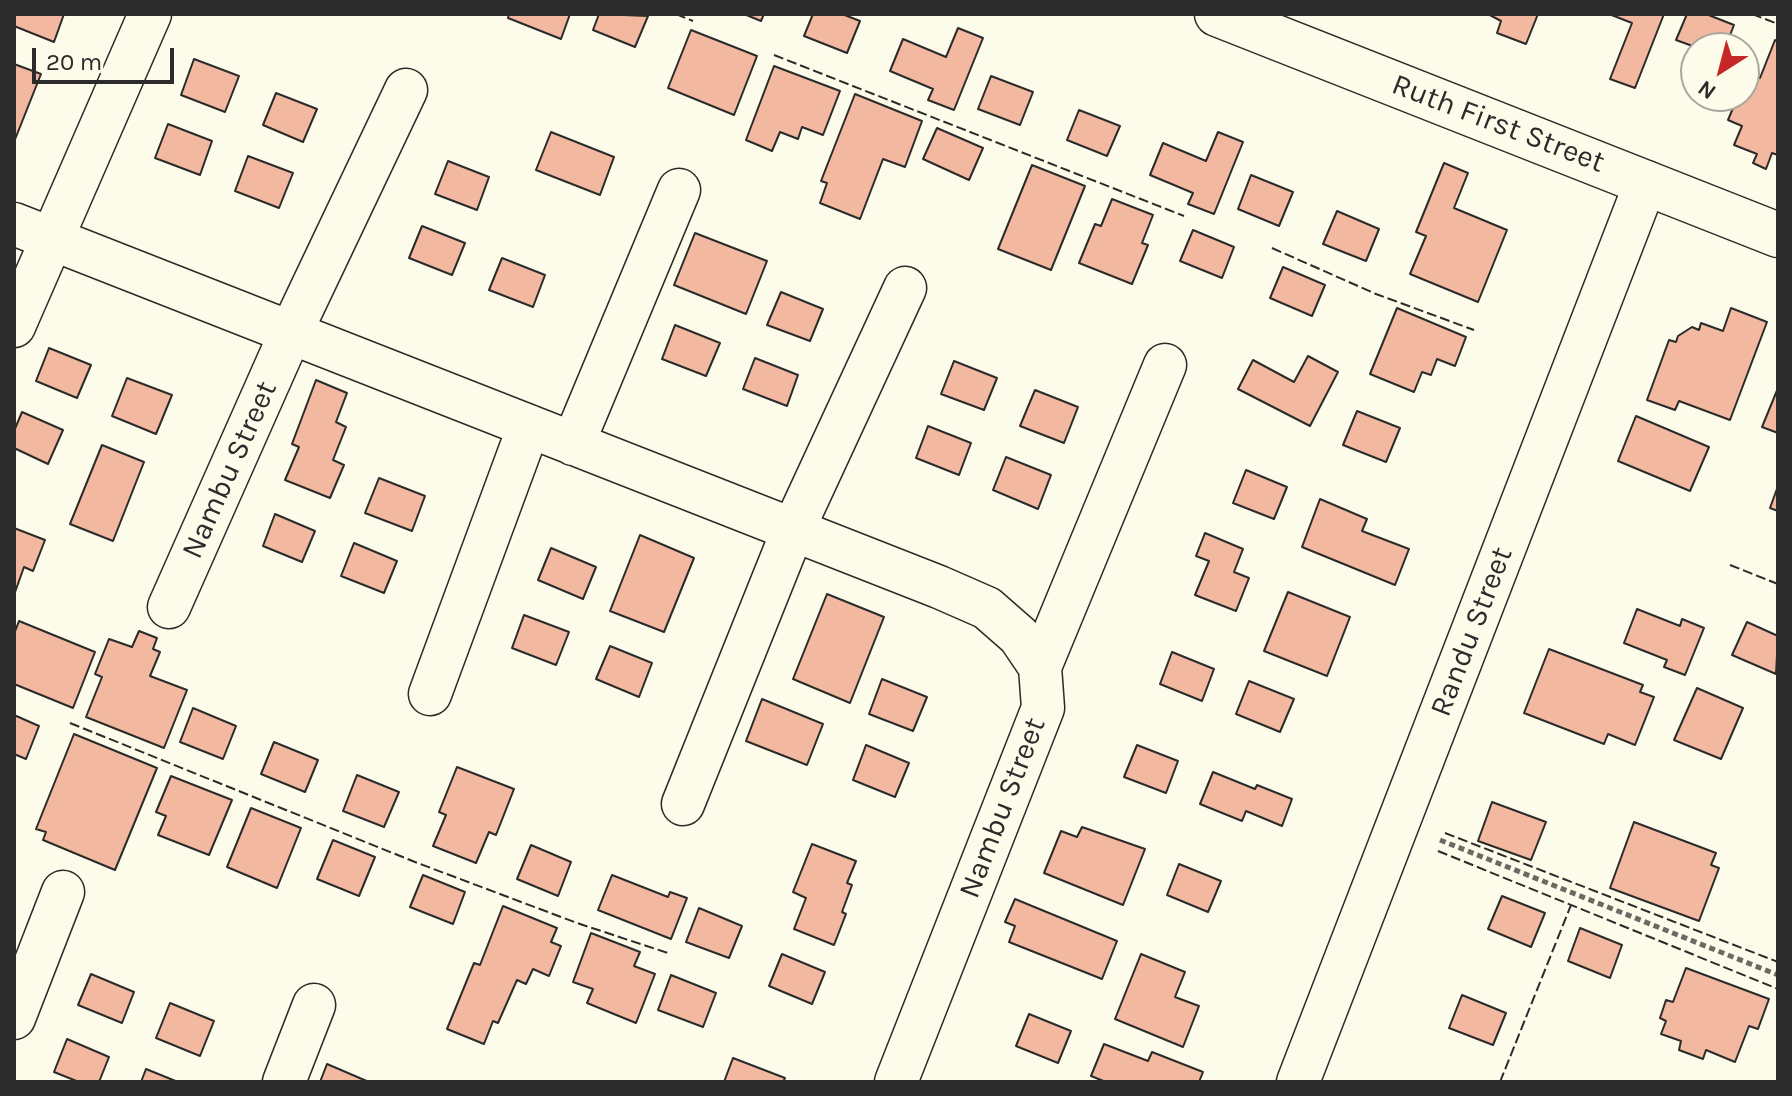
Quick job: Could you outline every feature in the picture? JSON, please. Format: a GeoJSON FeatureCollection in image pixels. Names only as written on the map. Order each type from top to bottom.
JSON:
{"type":"FeatureCollection","features":[{"type":"Feature","properties":{"kind":"street"},"geometry":{"type":"LineString","coordinates":[[14,326],[32,231],[150,14]]}},
{"type":"Feature","properties":{"kind":"street","name":"Ruth First Street"},"geometry":{"type":"LineString","coordinates":[[1217,14],[1778,235]]}},
{"type":"Feature","properties":{"kind":"street","name":"Nambu Street"},"geometry":{"type":"LineString","coordinates":[[169,607],[291,332],[406,90]]}},
{"type":"Feature","properties":{"kind":"street","name":"Randu Street"},"geometry":{"type":"LineString","coordinates":[[1298,1082],[1646,182]]}},
{"type":"Feature","properties":{"kind":"street"},"geometry":{"type":"LineString","coordinates":[[573,444],[679,190]]}},
{"type":"Feature","properties":{"kind":"street"},"geometry":{"type":"LineString","coordinates":[[32,231],[987,608],[1019,636],[1040,667]]}},
{"type":"Feature","properties":{"kind":"street"},"geometry":{"type":"LineString","coordinates":[[683,804],[793,530],[905,288]]}},
{"type":"Feature","properties":{"kind":"street"},"geometry":{"type":"LineString","coordinates":[[1040,667],[1165,365]]}},
{"type":"Feature","properties":{"kind":"street"},"geometry":{"type":"LineString","coordinates":[[430,694],[529,426]]}},
{"type":"Feature","properties":{"kind":"street","name":"Nambu Street"},"geometry":{"type":"LineString","coordinates":[[896,1082],[1043,708],[1040,667]]}},
{"type":"Feature","properties":{"kind":"street"},"geometry":{"type":"LineString","coordinates":[[14,1018],[63,892]]}},
{"type":"Feature","properties":{"kind":"street"},"geometry":{"type":"LineString","coordinates":[[284,1082],[314,1005]]}},
{"type":"Feature","properties":{"kind":"path"},"geometry":{"type":"LineString","coordinates":[[1398,823],[1778,975]]}},
{"type":"Feature","properties":{"kind":"building"},"geometry":{"type":"Polygon","coordinates":[[[14,14],[64,14],[54,42],[14,26],[14,14]]]}},
{"type":"Feature","properties":{"kind":"building"},"geometry":{"type":"Polygon","coordinates":[[[509,14],[570,14],[561,39],[508,18],[509,14]]]}},
{"type":"Feature","properties":{"kind":"building"},"geometry":{"type":"Polygon","coordinates":[[[599,14],[648,16],[635,47],[593,30],[599,14]]]}},
{"type":"Feature","properties":{"kind":"building"},"geometry":{"type":"Polygon","coordinates":[[[744,14],[764,14],[761,21],[744,14]]]}},
{"type":"Feature","properties":{"kind":"building"},"geometry":{"type":"Polygon","coordinates":[[[813,14],[842,14],[860,21],[847,53],[804,36],[813,14]]]}},
{"type":"Feature","properties":{"kind":"building"},"geometry":{"type":"Polygon","coordinates":[[[1488,14],[1538,14],[1526,44],[1497,33],[1501,21],[1488,14]]]}},
{"type":"Feature","properties":{"kind":"building"},"geometry":{"type":"Polygon","coordinates":[[[1609,14],[1664,14],[1635,88],[1610,79],[1632,23],[1609,14]]]}},
{"type":"Feature","properties":{"kind":"building"},"geometry":{"type":"Polygon","coordinates":[[[1687,14],[1706,14],[1734,25],[1731,32],[1680,32],[1680,41],[1676,40],[1687,14]]]}},
{"type":"Feature","properties":{"kind":"building"},"geometry":{"type":"Polygon","coordinates":[[[958,28],[983,38],[954,110],[928,100],[933,89],[890,71],[903,39],[946,57],[958,28]]]}},
{"type":"Feature","properties":{"kind":"building"},"geometry":{"type":"Polygon","coordinates":[[[691,30],[757,56],[734,115],[668,88],[691,30]]]}},
{"type":"Feature","properties":{"kind":"building"},"geometry":{"type":"Polygon","coordinates":[[[1775,40],[1778,41],[1778,155],[1772,153],[1766,169],[1753,163],[1757,154],[1734,145],[1742,126],[1728,120],[1731,112],[1760,112],[1760,78],[1775,40]]]}},
{"type":"Feature","properties":{"kind":"building"},"geometry":{"type":"Polygon","coordinates":[[[194,59],[239,76],[225,112],[181,95],[194,59]]]}},
{"type":"Feature","properties":{"kind":"building"},"geometry":{"type":"Polygon","coordinates":[[[14,64],[41,74],[14,142],[14,64]]]}},
{"type":"Feature","properties":{"kind":"building"},"geometry":{"type":"Polygon","coordinates":[[[774,66],[840,91],[823,135],[802,127],[798,139],[780,132],[772,151],[746,140],[774,66]]]}},
{"type":"Feature","properties":{"kind":"building"},"geometry":{"type":"Polygon","coordinates":[[[991,76],[1033,92],[1020,125],[978,109],[991,76]]]}},
{"type":"Feature","properties":{"kind":"building"},"geometry":{"type":"Polygon","coordinates":[[[276,93],[317,109],[303,142],[263,125],[276,93]]]}},
{"type":"Feature","properties":{"kind":"building"},"geometry":{"type":"Polygon","coordinates":[[[855,94],[922,121],[905,167],[883,159],[860,219],[820,203],[827,183],[821,181],[855,94]]]}},
{"type":"Feature","properties":{"kind":"building"},"geometry":{"type":"Polygon","coordinates":[[[1079,110],[1120,126],[1107,156],[1067,140],[1079,110]]]}},
{"type":"Feature","properties":{"kind":"building"},"geometry":{"type":"Polygon","coordinates":[[[168,124],[212,141],[200,175],[155,158],[168,124]]]}},
{"type":"Feature","properties":{"kind":"building"},"geometry":{"type":"Polygon","coordinates":[[[937,128],[983,148],[969,180],[923,159],[937,128]]]}},
{"type":"Feature","properties":{"kind":"building"},"geometry":{"type":"Polygon","coordinates":[[[551,132],[614,157],[600,195],[536,170],[551,132]]]}},
{"type":"Feature","properties":{"kind":"building"},"geometry":{"type":"Polygon","coordinates":[[[1218,132],[1243,142],[1214,214],[1188,204],[1193,193],[1150,175],[1163,143],[1206,161],[1218,132]]]}},
{"type":"Feature","properties":{"kind":"building"},"geometry":{"type":"Polygon","coordinates":[[[248,156],[293,173],[279,208],[235,191],[248,156]]]}},
{"type":"Feature","properties":{"kind":"building"},"geometry":{"type":"Polygon","coordinates":[[[448,161],[489,177],[477,210],[435,194],[448,161]]]}},
{"type":"Feature","properties":{"kind":"building"},"geometry":{"type":"Polygon","coordinates":[[[1444,163],[1468,173],[1454,208],[1507,230],[1478,302],[1410,274],[1426,236],[1416,232],[1444,163]]]}},
{"type":"Feature","properties":{"kind":"building"},"geometry":{"type":"Polygon","coordinates":[[[1032,165],[1085,186],[1051,270],[998,249],[1032,165]]]}},
{"type":"Feature","properties":{"kind":"building"},"geometry":{"type":"Polygon","coordinates":[[[1251,175],[1293,192],[1279,226],[1238,209],[1251,175]]]}},
{"type":"Feature","properties":{"kind":"building"},"geometry":{"type":"Polygon","coordinates":[[[1112,199],[1153,215],[1142,243],[1148,245],[1132,284],[1079,263],[1095,224],[1101,226],[1112,199]]]}},
{"type":"Feature","properties":{"kind":"building"},"geometry":{"type":"Polygon","coordinates":[[[1337,211],[1379,229],[1366,261],[1323,244],[1337,211]]]}},
{"type":"Feature","properties":{"kind":"building"},"geometry":{"type":"Polygon","coordinates":[[[422,226],[465,243],[452,275],[409,258],[422,226]]]}},
{"type":"Feature","properties":{"kind":"building"},"geometry":{"type":"Polygon","coordinates":[[[1193,230],[1234,247],[1222,278],[1180,261],[1193,230]]]}},
{"type":"Feature","properties":{"kind":"building"},"geometry":{"type":"Polygon","coordinates":[[[695,233],[767,261],[746,314],[674,285],[695,233]]]}},
{"type":"Feature","properties":{"kind":"building"},"geometry":{"type":"Polygon","coordinates":[[[502,258],[545,275],[533,307],[489,290],[502,258]]]}},
{"type":"Feature","properties":{"kind":"building"},"geometry":{"type":"Polygon","coordinates":[[[1283,267],[1325,285],[1312,316],[1270,298],[1283,267]]]}},
{"type":"Feature","properties":{"kind":"building"},"geometry":{"type":"Polygon","coordinates":[[[781,292],[823,309],[810,341],[767,325],[781,292]]]}},
{"type":"Feature","properties":{"kind":"building"},"geometry":{"type":"Polygon","coordinates":[[[1397,308],[1466,337],[1455,366],[1437,359],[1431,375],[1422,372],[1414,392],[1370,374],[1397,308]]]}},
{"type":"Feature","properties":{"kind":"building"},"geometry":{"type":"Polygon","coordinates":[[[1731,308],[1767,322],[1730,420],[1679,401],[1675,410],[1647,400],[1669,340],[1676,342],[1678,336],[1692,327],[1699,330],[1701,323],[1723,331],[1731,308]]]}},
{"type":"Feature","properties":{"kind":"building"},"geometry":{"type":"Polygon","coordinates":[[[675,325],[720,343],[706,376],[662,359],[675,325]]]}},
{"type":"Feature","properties":{"kind":"building"},"geometry":{"type":"Polygon","coordinates":[[[49,348],[91,365],[77,398],[36,381],[49,348]]]}},
{"type":"Feature","properties":{"kind":"building"},"geometry":{"type":"Polygon","coordinates":[[[1308,356],[1338,372],[1310,426],[1238,389],[1253,360],[1294,382],[1308,356]]]}},
{"type":"Feature","properties":{"kind":"building"},"geometry":{"type":"Polygon","coordinates":[[[755,358],[798,375],[787,406],[743,389],[755,358]]]}},
{"type":"Feature","properties":{"kind":"building"},"geometry":{"type":"Polygon","coordinates":[[[954,361],[997,378],[984,410],[941,394],[954,361]]]}},
{"type":"Feature","properties":{"kind":"building"},"geometry":{"type":"Polygon","coordinates":[[[127,378],[172,395],[156,434],[112,416],[127,378]]]}},
{"type":"Feature","properties":{"kind":"building"},"geometry":{"type":"Polygon","coordinates":[[[316,380],[347,393],[336,422],[346,427],[333,460],[344,465],[330,498],[285,480],[299,447],[292,444],[316,380]]]}},
{"type":"Feature","properties":{"kind":"building"},"geometry":{"type":"Polygon","coordinates":[[[1778,388],[1778,433],[1762,427],[1778,388]]]}},
{"type":"Feature","properties":{"kind":"building"},"geometry":{"type":"Polygon","coordinates":[[[1035,390],[1078,407],[1064,443],[1020,426],[1035,390]]]}},
{"type":"Feature","properties":{"kind":"building"},"geometry":{"type":"Polygon","coordinates":[[[1357,411],[1400,428],[1386,462],[1343,445],[1357,411]]]}},
{"type":"Feature","properties":{"kind":"building"},"geometry":{"type":"Polygon","coordinates":[[[22,412],[63,430],[48,464],[14,448],[14,431],[22,412]]]}},
{"type":"Feature","properties":{"kind":"building"},"geometry":{"type":"Polygon","coordinates":[[[1636,416],[1709,447],[1690,491],[1618,461],[1636,416]]]}},
{"type":"Feature","properties":{"kind":"building"},"geometry":{"type":"Polygon","coordinates":[[[928,426],[971,443],[959,475],[916,458],[928,426]]]}},
{"type":"Feature","properties":{"kind":"building"},"geometry":{"type":"Polygon","coordinates":[[[102,445],[144,462],[113,541],[70,524],[102,445]]]}},
{"type":"Feature","properties":{"kind":"building"},"geometry":{"type":"Polygon","coordinates":[[[1006,457],[1051,475],[1038,509],[993,490],[1006,457]]]}},
{"type":"Feature","properties":{"kind":"building"},"geometry":{"type":"Polygon","coordinates":[[[1246,470],[1287,487],[1274,519],[1233,503],[1246,470]]]}},
{"type":"Feature","properties":{"kind":"building"},"geometry":{"type":"Polygon","coordinates":[[[379,478],[425,496],[412,531],[365,513],[379,478]]]}},
{"type":"Feature","properties":{"kind":"building"},"geometry":{"type":"Polygon","coordinates":[[[1778,486],[1778,511],[1770,508],[1778,486]]]}},
{"type":"Feature","properties":{"kind":"building"},"geometry":{"type":"Polygon","coordinates":[[[1320,499],[1367,519],[1362,531],[1409,549],[1395,585],[1302,547],[1320,499]]]}},
{"type":"Feature","properties":{"kind":"building"},"geometry":{"type":"Polygon","coordinates":[[[275,514],[315,531],[302,562],[263,546],[275,514]]]}},
{"type":"Feature","properties":{"kind":"building"},"geometry":{"type":"Polygon","coordinates":[[[14,528],[45,540],[33,571],[24,567],[14,595],[14,528]]]}},
{"type":"Feature","properties":{"kind":"building"},"geometry":{"type":"Polygon","coordinates":[[[1205,533],[1243,549],[1234,572],[1249,578],[1236,611],[1195,595],[1209,561],[1196,556],[1205,533]]]}},
{"type":"Feature","properties":{"kind":"building"},"geometry":{"type":"Polygon","coordinates":[[[640,535],[694,558],[664,632],[610,611],[640,535]]]}},
{"type":"Feature","properties":{"kind":"building"},"geometry":{"type":"Polygon","coordinates":[[[354,543],[397,561],[384,593],[341,576],[354,543]]]}},
{"type":"Feature","properties":{"kind":"building"},"geometry":{"type":"Polygon","coordinates":[[[551,548],[596,567],[583,599],[538,580],[551,548]]]}},
{"type":"Feature","properties":{"kind":"building"},"geometry":{"type":"Polygon","coordinates":[[[1288,592],[1350,617],[1327,676],[1264,651],[1288,592]]]}},
{"type":"Feature","properties":{"kind":"building"},"geometry":{"type":"Polygon","coordinates":[[[827,594],[884,617],[850,703],[793,679],[827,594]]]}},
{"type":"Feature","properties":{"kind":"building"},"geometry":{"type":"Polygon","coordinates":[[[1637,609],[1680,626],[1682,619],[1704,628],[1685,675],[1664,667],[1667,660],[1624,643],[1637,609]]]}},
{"type":"Feature","properties":{"kind":"building"},"geometry":{"type":"Polygon","coordinates":[[[524,615],[569,632],[556,665],[512,648],[524,615]]]}},
{"type":"Feature","properties":{"kind":"building"},"geometry":{"type":"Polygon","coordinates":[[[19,621],[95,652],[73,708],[14,684],[14,634],[19,621]]]}},
{"type":"Feature","properties":{"kind":"building"},"geometry":{"type":"Polygon","coordinates":[[[1747,622],[1778,636],[1776,674],[1732,655],[1747,622]]]}},
{"type":"Feature","properties":{"kind":"building"},"geometry":{"type":"Polygon","coordinates":[[[139,631],[157,638],[153,649],[160,652],[150,676],[187,690],[164,748],[86,717],[102,677],[95,674],[109,639],[132,647],[139,631]]]}},
{"type":"Feature","properties":{"kind":"building"},"geometry":{"type":"Polygon","coordinates":[[[610,646],[652,663],[639,697],[596,679],[610,646]]]}},
{"type":"Feature","properties":{"kind":"building"},"geometry":{"type":"Polygon","coordinates":[[[1549,649],[1643,685],[1640,692],[1654,697],[1635,745],[1608,734],[1604,744],[1524,713],[1549,649]]]}},
{"type":"Feature","properties":{"kind":"building"},"geometry":{"type":"Polygon","coordinates":[[[1172,652],[1214,669],[1202,701],[1160,684],[1172,652]]]}},
{"type":"Feature","properties":{"kind":"building"},"geometry":{"type":"Polygon","coordinates":[[[882,679],[927,697],[913,731],[869,714],[882,679]]]}},
{"type":"Feature","properties":{"kind":"building"},"geometry":{"type":"Polygon","coordinates":[[[1249,681],[1294,699],[1280,732],[1236,714],[1249,681]]]}},
{"type":"Feature","properties":{"kind":"building"},"geometry":{"type":"Polygon","coordinates":[[[1697,688],[1743,708],[1721,759],[1674,740],[1697,688]]]}},
{"type":"Feature","properties":{"kind":"building"},"geometry":{"type":"Polygon","coordinates":[[[762,699],[823,724],[807,765],[746,741],[762,699]]]}},
{"type":"Feature","properties":{"kind":"building"},"geometry":{"type":"Polygon","coordinates":[[[193,708],[236,726],[223,759],[180,742],[193,708]]]}},
{"type":"Feature","properties":{"kind":"building"},"geometry":{"type":"Polygon","coordinates":[[[14,715],[39,726],[26,759],[14,754],[14,715]]]}},
{"type":"Feature","properties":{"kind":"building"},"geometry":{"type":"Polygon","coordinates":[[[74,734],[157,768],[115,870],[43,840],[46,832],[36,829],[74,734]]]}},
{"type":"Feature","properties":{"kind":"building"},"geometry":{"type":"Polygon","coordinates":[[[274,742],[318,760],[305,792],[261,774],[274,742]]]}},
{"type":"Feature","properties":{"kind":"building"},"geometry":{"type":"Polygon","coordinates":[[[866,745],[909,763],[895,797],[853,780],[866,745]]]}},
{"type":"Feature","properties":{"kind":"building"},"geometry":{"type":"Polygon","coordinates":[[[1137,745],[1178,761],[1166,793],[1124,777],[1137,745]]]}},
{"type":"Feature","properties":{"kind":"building"},"geometry":{"type":"Polygon","coordinates":[[[457,767],[514,789],[496,835],[489,832],[476,863],[433,846],[446,815],[439,812],[457,767]]]}},
{"type":"Feature","properties":{"kind":"building"},"geometry":{"type":"Polygon","coordinates":[[[1213,772],[1255,789],[1257,785],[1292,799],[1282,826],[1246,811],[1242,821],[1200,804],[1213,772]]]}},
{"type":"Feature","properties":{"kind":"building"},"geometry":{"type":"Polygon","coordinates":[[[357,775],[399,792],[384,827],[343,811],[357,775]]]}},
{"type":"Feature","properties":{"kind":"building"},"geometry":{"type":"Polygon","coordinates":[[[171,776],[232,800],[209,855],[158,835],[166,816],[156,812],[171,776]]]}},
{"type":"Feature","properties":{"kind":"building"},"geometry":{"type":"Polygon","coordinates":[[[1492,802],[1546,822],[1531,860],[1478,841],[1492,802]]]}},
{"type":"Feature","properties":{"kind":"building"},"geometry":{"type":"Polygon","coordinates":[[[251,808],[301,828],[277,888],[227,867],[251,808]]]}},
{"type":"Feature","properties":{"kind":"building"},"geometry":{"type":"Polygon","coordinates":[[[1634,822],[1716,853],[1711,865],[1719,868],[1699,921],[1610,888],[1634,822]]]}},
{"type":"Feature","properties":{"kind":"building"},"geometry":{"type":"Polygon","coordinates":[[[1082,827],[1145,849],[1123,905],[1044,873],[1061,831],[1077,837],[1082,827]]]}},
{"type":"Feature","properties":{"kind":"building"},"geometry":{"type":"Polygon","coordinates":[[[333,840],[375,857],[359,896],[317,879],[333,840]]]}},
{"type":"Feature","properties":{"kind":"building"},"geometry":{"type":"Polygon","coordinates":[[[812,844],[856,861],[847,883],[852,885],[842,912],[846,914],[834,945],[794,929],[806,898],[793,892],[812,844]]]}},
{"type":"Feature","properties":{"kind":"building"},"geometry":{"type":"Polygon","coordinates":[[[531,845],[571,862],[558,896],[517,879],[531,845]]]}},
{"type":"Feature","properties":{"kind":"building"},"geometry":{"type":"Polygon","coordinates":[[[1179,864],[1221,881],[1208,912],[1167,895],[1179,864]]]}},
{"type":"Feature","properties":{"kind":"building"},"geometry":{"type":"Polygon","coordinates":[[[423,875],[465,892],[453,924],[410,907],[423,875]]]}},
{"type":"Feature","properties":{"kind":"building"},"geometry":{"type":"Polygon","coordinates":[[[612,875],[668,897],[670,892],[687,898],[671,939],[598,910],[612,875]]]}},
{"type":"Feature","properties":{"kind":"building"},"geometry":{"type":"Polygon","coordinates":[[[1502,896],[1545,913],[1531,947],[1488,929],[1502,896]]]}},
{"type":"Feature","properties":{"kind":"building"},"geometry":{"type":"Polygon","coordinates":[[[1015,899],[1117,941],[1102,979],[1009,942],[1015,926],[1005,922],[1015,899]]]}},
{"type":"Feature","properties":{"kind":"building"},"geometry":{"type":"Polygon","coordinates":[[[503,906],[557,928],[551,942],[561,946],[549,976],[533,969],[526,984],[517,980],[498,1023],[493,1021],[484,1044],[447,1029],[474,963],[480,965],[503,906]]]}},
{"type":"Feature","properties":{"kind":"building"},"geometry":{"type":"Polygon","coordinates":[[[699,908],[742,926],[729,958],[686,942],[699,908]]]}},
{"type":"Feature","properties":{"kind":"building"},"geometry":{"type":"Polygon","coordinates":[[[1580,928],[1622,945],[1610,978],[1568,961],[1580,928]]]}},
{"type":"Feature","properties":{"kind":"building"},"geometry":{"type":"Polygon","coordinates":[[[591,933],[640,952],[634,966],[655,974],[636,1023],[587,1003],[593,989],[573,982],[591,933]]]}},
{"type":"Feature","properties":{"kind":"building"},"geometry":{"type":"Polygon","coordinates":[[[782,954],[825,972],[812,1004],[769,986],[782,954]]]}},
{"type":"Feature","properties":{"kind":"building"},"geometry":{"type":"Polygon","coordinates":[[[1141,954],[1185,972],[1175,997],[1199,1006],[1183,1047],[1115,1019],[1141,954]]]}},
{"type":"Feature","properties":{"kind":"building"},"geometry":{"type":"Polygon","coordinates":[[[1686,968],[1769,999],[1758,1029],[1749,1026],[1735,1062],[1706,1050],[1703,1059],[1679,1050],[1681,1041],[1661,1034],[1666,1021],[1660,1018],[1666,1000],[1673,1002],[1686,968]]]}},
{"type":"Feature","properties":{"kind":"building"},"geometry":{"type":"Polygon","coordinates":[[[91,974],[134,992],[122,1023],[78,1005],[91,974]]]}},
{"type":"Feature","properties":{"kind":"building"},"geometry":{"type":"Polygon","coordinates":[[[671,975],[716,993],[703,1027],[658,1010],[671,975]]]}},
{"type":"Feature","properties":{"kind":"building"},"geometry":{"type":"Polygon","coordinates":[[[1462,995],[1506,1013],[1493,1045],[1449,1028],[1462,995]]]}},
{"type":"Feature","properties":{"kind":"building"},"geometry":{"type":"Polygon","coordinates":[[[170,1003],[214,1021],[200,1056],[156,1038],[170,1003]]]}},
{"type":"Feature","properties":{"kind":"building"},"geometry":{"type":"Polygon","coordinates":[[[1029,1014],[1071,1031],[1058,1063],[1016,1046],[1029,1014]]]}},
{"type":"Feature","properties":{"kind":"building"},"geometry":{"type":"Polygon","coordinates":[[[67,1039],[109,1057],[99,1082],[79,1082],[54,1072],[67,1039]]]}},
{"type":"Feature","properties":{"kind":"building"},"geometry":{"type":"Polygon","coordinates":[[[1104,1044],[1148,1061],[1152,1052],[1203,1072],[1199,1082],[1106,1082],[1091,1076],[1104,1044]]]}},
{"type":"Feature","properties":{"kind":"building"},"geometry":{"type":"Polygon","coordinates":[[[733,1058],[785,1078],[783,1082],[724,1082],[733,1058]]]}},
{"type":"Feature","properties":{"kind":"building"},"geometry":{"type":"Polygon","coordinates":[[[327,1064],[369,1082],[320,1082],[327,1064]]]}},
{"type":"Feature","properties":{"kind":"building"},"geometry":{"type":"Polygon","coordinates":[[[146,1069],[178,1082],[141,1082],[146,1069]]]}},
{"type":"Feature","properties":{"kind":"fence"},"geometry":{"type":"LineString","coordinates":[[676,14],[693,21]]}},
{"type":"Feature","properties":{"kind":"fence"},"geometry":{"type":"LineString","coordinates":[[1752,14],[1778,24]]}},
{"type":"Feature","properties":{"kind":"fence"},"geometry":{"type":"LineString","coordinates":[[774,55],[1184,216]]}},
{"type":"Feature","properties":{"kind":"fence"},"geometry":{"type":"LineString","coordinates":[[1272,248],[1376,294],[1474,330]]}},
{"type":"Feature","properties":{"kind":"fence"},"geometry":{"type":"LineString","coordinates":[[1730,565],[1778,584]]}},
{"type":"Feature","properties":{"kind":"fence"},"geometry":{"type":"LineString","coordinates":[[70,723],[415,862],[577,923],[668,953]]}},
{"type":"Feature","properties":{"kind":"fence"},"geometry":{"type":"LineString","coordinates":[[1445,833],[1778,962]]}},
{"type":"Feature","properties":{"kind":"fence"},"geometry":{"type":"LineString","coordinates":[[1438,851],[1778,989]]}},
{"type":"Feature","properties":{"kind":"fence"},"geometry":{"type":"LineString","coordinates":[[1500,1082],[1571,905]]}}]}
